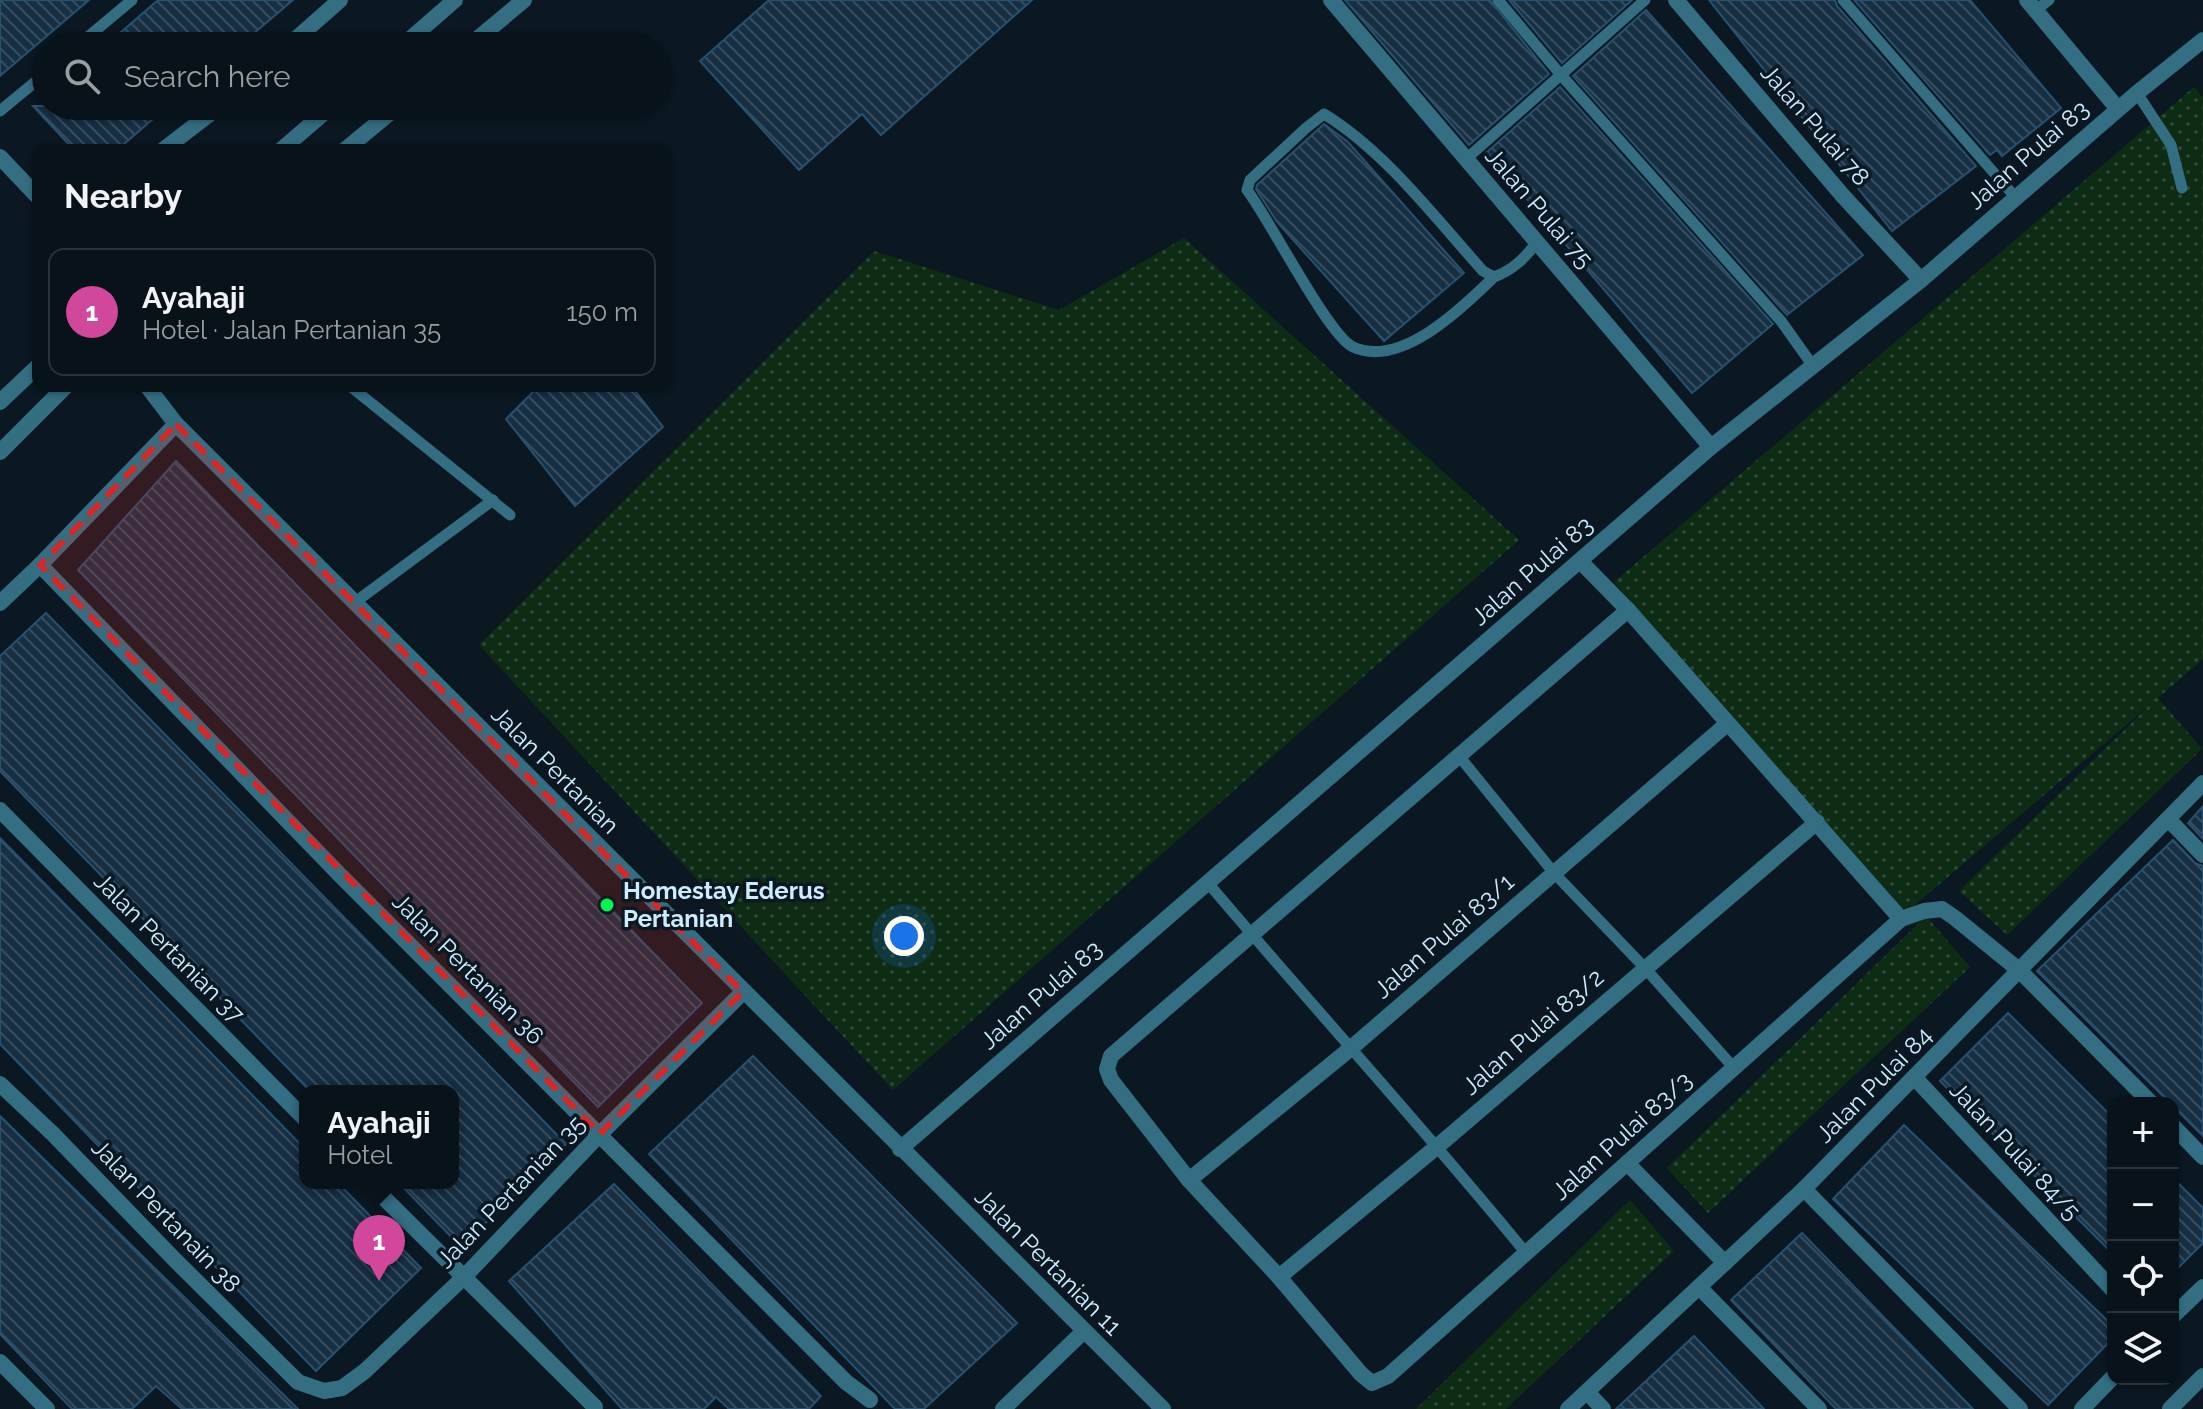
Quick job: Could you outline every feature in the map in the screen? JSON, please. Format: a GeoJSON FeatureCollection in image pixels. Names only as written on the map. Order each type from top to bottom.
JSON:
{"type":"FeatureCollection","features":[{"type":"Feature","properties":{"kind":"street"},"geometry":{"type":"LineString","coordinates":[[304,32],[340,0]]}},
{"type":"Feature","properties":{"kind":"street"},"geometry":{"type":"LineString","coordinates":[[418,32],[455,0]]}},
{"type":"Feature","properties":{"kind":"street"},"geometry":{"type":"LineString","coordinates":[[486,32],[524,0]]}},
{"type":"Feature","properties":{"kind":"street","name":"Jalan Pulai 75"},"geometry":{"type":"LineString","coordinates":[[1331,0],[1711,447]]}},
{"type":"Feature","properties":{"kind":"street","name":"Jalan Pulai 78"},"geometry":{"type":"LineString","coordinates":[[1676,0],[1843,196],[1921,280]]}},
{"type":"Feature","properties":{"kind":"street"},"geometry":{"type":"LineString","coordinates":[[2038,3],[2118,109]]}},
{"type":"Feature","properties":{"kind":"street","name":"Jalan Pulai 83"},"geometry":{"type":"LineString","coordinates":[[900,1149],[1711,447],[1921,280],[2118,109],[2203,40]]}},
{"type":"Feature","properties":{"kind":"street"},"geometry":{"type":"LineString","coordinates":[[171,144],[202,120]]}},
{"type":"Feature","properties":{"kind":"street"},"geometry":{"type":"LineString","coordinates":[[288,144],[316,120]]}},
{"type":"Feature","properties":{"kind":"street"},"geometry":{"type":"LineString","coordinates":[[357,144],[383,120]]}},
{"type":"Feature","properties":{"kind":"street"},"geometry":{"type":"LineString","coordinates":[[0,157],[32,191]]}},
{"type":"Feature","properties":{"kind":"street"},"geometry":{"type":"LineString","coordinates":[[0,402],[32,372]]}},
{"type":"Feature","properties":{"kind":"street"},"geometry":{"type":"LineString","coordinates":[[0,452],[60,392]]}},
{"type":"Feature","properties":{"kind":"street","name":"Jalan Pertanian"},"geometry":{"type":"LineString","coordinates":[[152,392],[176,424],[900,1149]]}},
{"type":"Feature","properties":{"kind":"street"},"geometry":{"type":"LineString","coordinates":[[0,603],[176,424]]}},
{"type":"Feature","properties":{"kind":"street"},"geometry":{"type":"LineString","coordinates":[[1580,561],[1628,610],[1901,919],[1942,909],[2019,970],[2145,1097]]}},
{"type":"Feature","properties":{"kind":"street","name":"Jalan Pertanian 36"},"geometry":{"type":"LineString","coordinates":[[40,565],[339,874],[846,1382],[870,1400]]}},
{"type":"Feature","properties":{"kind":"street"},"geometry":{"type":"LineString","coordinates":[[1279,1277],[1189,1180],[1111,1080],[1107,1069],[1111,1056],[1628,610]]}},
{"type":"Feature","properties":{"kind":"street","name":"Jalan Pulai 83/1"},"geometry":{"type":"LineString","coordinates":[[1189,1180],[1350,1049],[1727,724]]}},
{"type":"Feature","properties":{"kind":"street","name":"Jalan Pulai 84"},"geometry":{"type":"LineString","coordinates":[[1568,1409],[1804,1189],[2203,783]]}},
{"type":"Feature","properties":{"kind":"street","name":"Jalan Pertanian 37"},"geometry":{"type":"LineString","coordinates":[[0,810],[299,1113]]}},
{"type":"Feature","properties":{"kind":"street"},"geometry":{"type":"LineString","coordinates":[[2169,820],[2203,855]]}},
{"type":"Feature","properties":{"kind":"street","name":"Jalan Pulai 83/2"},"geometry":{"type":"LineString","coordinates":[[1279,1277],[1439,1145],[1817,822]]}},
{"type":"Feature","properties":{"kind":"street","name":"Jalan Pulai 83/3"},"geometry":{"type":"LineString","coordinates":[[1279,1277],[1361,1374],[1372,1383],[1388,1376],[1901,919]]}},
{"type":"Feature","properties":{"kind":"street","name":"Jalan Pertanian 35"},"geometry":{"type":"LineString","coordinates":[[298,1382],[324,1391],[342,1388],[365,1371],[464,1277],[600,1134],[743,992]]}},
{"type":"Feature","properties":{"kind":"street","name":"Jalan Pulai 84/5"},"geometry":{"type":"LineString","coordinates":[[1915,1078],[2107,1284]]}},
{"type":"Feature","properties":{"kind":"street","name":"Jalan Pertanain 38"},"geometry":{"type":"LineString","coordinates":[[0,1084],[298,1382]]}},
{"type":"Feature","properties":{"kind":"street"},"geometry":{"type":"LineString","coordinates":[[2179,1132],[2203,1157]]}},
{"type":"Feature","properties":{"kind":"street","name":"Jalan Pertanian 11"},"geometry":{"type":"LineString","coordinates":[[900,1149],[1163,1409]]}},
{"type":"Feature","properties":{"kind":"street"},"geometry":{"type":"LineString","coordinates":[[1627,1163],[1725,1263]]}},
{"type":"Feature","properties":{"kind":"street"},"geometry":{"type":"LineString","coordinates":[[375,1189],[595,1407]]}},
{"type":"Feature","properties":{"kind":"street"},"geometry":{"type":"LineString","coordinates":[[1804,1189],[2020,1409]]}},
{"type":"Feature","properties":{"kind":"street"},"geometry":{"type":"LineString","coordinates":[[1699,1287],[1819,1409]]}},
{"type":"Feature","properties":{"kind":"street"},"geometry":{"type":"LineString","coordinates":[[2176,1313],[2203,1287]]}},
{"type":"Feature","properties":{"kind":"street"},"geometry":{"type":"LineString","coordinates":[[1003,1409],[1084,1331]]}},
{"type":"Feature","properties":{"kind":"street"},"geometry":{"type":"LineString","coordinates":[[0,1362],[47,1409]]}},
{"type":"Feature","properties":{"kind":"street"},"geometry":{"type":"LineString","coordinates":[[2170,1409],[2203,1376]]}},
{"type":"Feature","properties":{"kind":"street"},"geometry":{"type":"LineString","coordinates":[[2082,1409],[2107,1383]]}},
{"type":"Feature","properties":{"kind":"street"},"geometry":{"type":"LineString","coordinates":[[1587,1392],[1603,1409]]}},
{"type":"Feature","properties":{"kind":"lane"},"geometry":{"type":"LineString","coordinates":[[94,32],[132,0]]}},
{"type":"Feature","properties":{"kind":"lane"},"geometry":{"type":"LineString","coordinates":[[1498,0],[1781,321],[1813,366]]}},
{"type":"Feature","properties":{"kind":"lane"},"geometry":{"type":"LineString","coordinates":[[1465,160],[1645,0]]}},
{"type":"Feature","properties":{"kind":"lane"},"geometry":{"type":"LineString","coordinates":[[1843,0],[2016,198]]}},
{"type":"Feature","properties":{"kind":"lane"},"geometry":{"type":"LineString","coordinates":[[0,111],[32,85]]}},
{"type":"Feature","properties":{"kind":"lane"},"geometry":{"type":"LineString","coordinates":[[2137,93],[2171,145],[2182,188]]}},
{"type":"Feature","properties":{"kind":"lane"},"geometry":{"type":"LineString","coordinates":[[1494,277],[1483,271],[1372,153],[1324,114],[1250,180],[1247,190],[1332,325],[1351,346],[1381,351],[1411,344],[1452,315],[1494,277],[1506,273],[1525,258],[1537,242]]}},
{"type":"Feature","properties":{"kind":"lane"},"geometry":{"type":"LineString","coordinates":[[358,392],[510,515]]}},
{"type":"Feature","properties":{"kind":"lane"},"geometry":{"type":"LineString","coordinates":[[354,603],[493,500]]}},
{"type":"Feature","properties":{"kind":"lane"},"geometry":{"type":"LineString","coordinates":[[1459,756],[1554,873],[1734,1068]]}},
{"type":"Feature","properties":{"kind":"lane"},"geometry":{"type":"LineString","coordinates":[[1208,883],[1350,1049],[1439,1145],[1526,1253]]}},
{"type":"Feature","properties":{"kind":"highlighted area"},"geometry":{"type":"Polygon","coordinates":[[[176,424],[743,992],[600,1134],[40,565],[176,424]]]}},
{"type":"Feature","properties":{"kind":"green space"},"geometry":{"type":"Polygon","coordinates":[[[2194,87],[2203,98],[2203,659],[2158,698],[2202,749],[2007,935],[1959,891],[2152,703],[1902,916],[1614,582],[2194,87]]]}},
{"type":"Feature","properties":{"kind":"green space"},"geometry":{"type":"Polygon","coordinates":[[[1184,238],[1519,540],[893,1090],[479,645],[874,251],[1059,310],[1184,238]]]}},
{"type":"Feature","properties":{"kind":"green space"},"geometry":{"type":"Polygon","coordinates":[[[1926,916],[1970,967],[1708,1213],[1667,1168],[1926,916]]]}},
{"type":"Feature","properties":{"kind":"green space"},"geometry":{"type":"Polygon","coordinates":[[[1630,1200],[1674,1251],[1506,1409],[1416,1409],[1630,1200]]]}},
{"type":"Feature","properties":{"kind":"building"},"geometry":{"type":"Polygon","coordinates":[[[0,0],[89,0],[52,32],[32,32],[32,49],[0,76],[0,0]]]}},
{"type":"Feature","properties":{"kind":"building"},"geometry":{"type":"Polygon","coordinates":[[[158,0],[293,0],[255,32],[121,32],[158,0]]]}},
{"type":"Feature","properties":{"kind":"building"},"geometry":{"type":"Polygon","coordinates":[[[769,0],[1032,0],[881,135],[862,114],[799,170],[700,61],[769,0]]]}},
{"type":"Feature","properties":{"kind":"building"},"geometry":{"type":"Polygon","coordinates":[[[1345,0],[1490,0],[1549,74],[1469,145],[1345,0]]]}},
{"type":"Feature","properties":{"kind":"building"},"geometry":{"type":"Polygon","coordinates":[[[1509,0],[1632,0],[1562,63],[1509,0]]]}},
{"type":"Feature","properties":{"kind":"building"},"geometry":{"type":"Polygon","coordinates":[[[1709,0],[1835,0],[1976,166],[1892,231],[1709,0]]]}},
{"type":"Feature","properties":{"kind":"building"},"geometry":{"type":"Polygon","coordinates":[[[1854,0],[1970,0],[2061,108],[2002,156],[1997,150],[1990,155],[1854,0]]]}},
{"type":"Feature","properties":{"kind":"building"},"geometry":{"type":"Polygon","coordinates":[[[1646,10],[1863,255],[1787,315],[1573,76],[1646,10]]]}},
{"type":"Feature","properties":{"kind":"building"},"geometry":{"type":"Polygon","coordinates":[[[1560,87],[1773,324],[1692,393],[1487,152],[1560,87]]]}},
{"type":"Feature","properties":{"kind":"building"},"geometry":{"type":"Polygon","coordinates":[[[46,120],[152,120],[124,144],[68,144],[46,120]]]}},
{"type":"Feature","properties":{"kind":"building"},"geometry":{"type":"Polygon","coordinates":[[[1324,124],[1348,142],[1464,273],[1384,341],[1277,222],[1256,189],[1324,124]]]}},
{"type":"Feature","properties":{"kind":"building"},"geometry":{"type":"Polygon","coordinates":[[[533,392],[636,392],[663,427],[575,506],[506,419],[533,392]]]}},
{"type":"Feature","properties":{"kind":"building"},"geometry":{"type":"Polygon","coordinates":[[[176,461],[702,1003],[598,1107],[78,570],[176,461]]]}},
{"type":"Feature","properties":{"kind":"building"},"geometry":{"type":"Polygon","coordinates":[[[46,613],[566,1144],[461,1247],[405,1189],[459,1189],[459,1085],[304,1085],[0,771],[0,656],[46,613]]]}},
{"type":"Feature","properties":{"kind":"building"},"geometry":{"type":"Polygon","coordinates":[[[2203,806],[2203,839],[2188,823],[2203,806]]]}},
{"type":"Feature","properties":{"kind":"building"},"geometry":{"type":"Polygon","coordinates":[[[0,838],[299,1143],[299,1189],[344,1189],[421,1268],[316,1371],[0,1044],[0,838]]]}},
{"type":"Feature","properties":{"kind":"building"},"geometry":{"type":"Polygon","coordinates":[[[2173,840],[2195,863],[2203,866],[2203,1136],[2179,1112],[2179,1097],[2164,1097],[2037,971],[2173,840]]]}},
{"type":"Feature","properties":{"kind":"building"},"geometry":{"type":"Polygon","coordinates":[[[2008,1013],[2107,1112],[2107,1248],[1940,1081],[2008,1013]]]}},
{"type":"Feature","properties":{"kind":"building"},"geometry":{"type":"Polygon","coordinates":[[[753,1056],[1017,1323],[924,1409],[895,1409],[649,1154],[753,1056]]]}},
{"type":"Feature","properties":{"kind":"building"},"geometry":{"type":"Polygon","coordinates":[[[0,1116],[298,1409],[182,1409],[156,1386],[132,1409],[72,1409],[0,1334],[0,1116]]]}},
{"type":"Feature","properties":{"kind":"building"},"geometry":{"type":"Polygon","coordinates":[[[1904,1125],[2107,1320],[2107,1344],[2048,1405],[1833,1199],[1904,1125]]]}},
{"type":"Feature","properties":{"kind":"building"},"geometry":{"type":"Polygon","coordinates":[[[614,1184],[821,1396],[809,1409],[729,1409],[716,1397],[704,1409],[622,1409],[509,1281],[614,1184]]]}},
{"type":"Feature","properties":{"kind":"building"},"geometry":{"type":"Polygon","coordinates":[[[2179,1184],[2203,1208],[2203,1243],[2179,1267],[2179,1184]]]}},
{"type":"Feature","properties":{"kind":"building"},"geometry":{"type":"Polygon","coordinates":[[[1802,1233],[1973,1409],[1836,1409],[1731,1300],[1802,1233]]]}},
{"type":"Feature","properties":{"kind":"building"},"geometry":{"type":"Polygon","coordinates":[[[1694,1336],[1764,1409],[1616,1409],[1694,1336]]]}},
{"type":"Feature","properties":{"kind":"place","name":"Homestay Ederus Pertanian"},"geometry":{"type":"Point","coordinates":[607,905]}},
{"type":"Feature","properties":{"kind":"place","name":"Ayahaji"},"geometry":{"type":"Point","coordinates":[379,1281]}}]}
